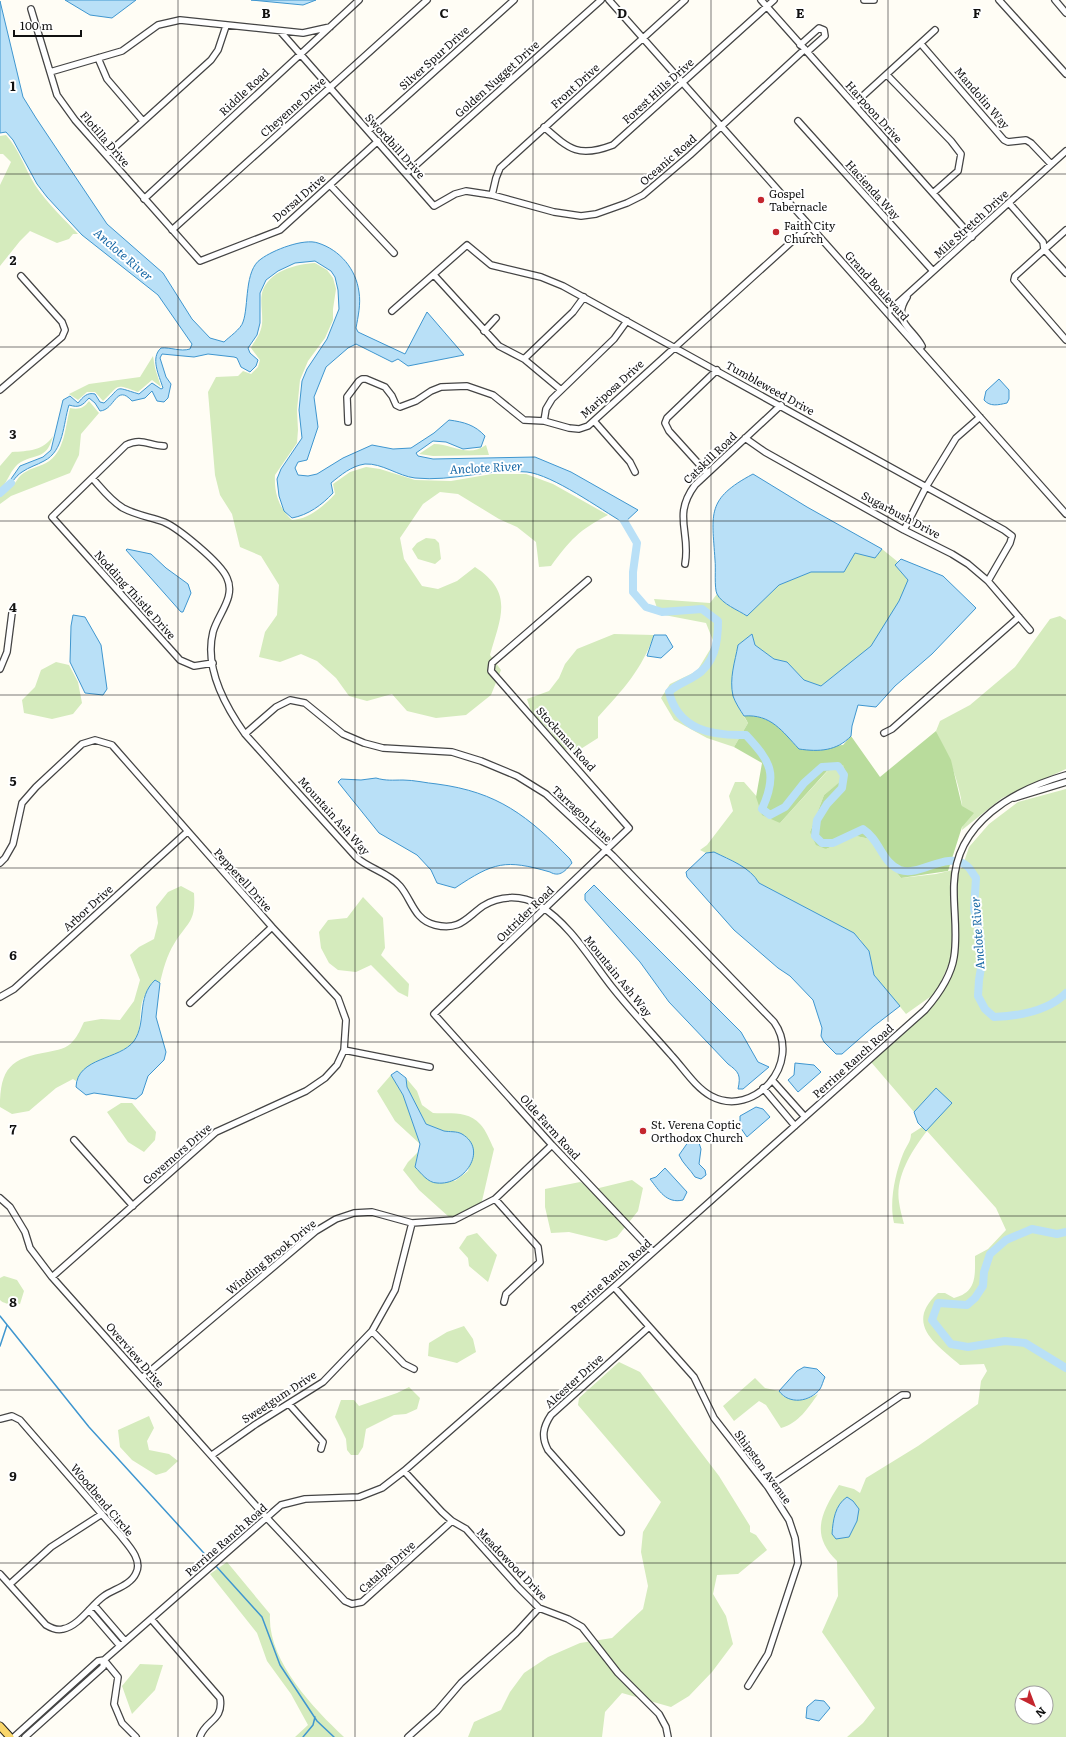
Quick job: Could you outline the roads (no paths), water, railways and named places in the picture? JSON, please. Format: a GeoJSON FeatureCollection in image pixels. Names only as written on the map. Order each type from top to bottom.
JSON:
{"type":"FeatureCollection","features":[{"type":"Feature","properties":{"kind":"main road"},"geometry":{"type":"LineString","coordinates":[[0,1726],[10,1737]]}},
{"type":"Feature","properties":{"kind":"street","name":"Riddle Road"},"geometry":{"type":"LineString","coordinates":[[144,200],[359,0]]}},
{"type":"Feature","properties":{"kind":"street","name":"Cheyenne Drive"},"geometry":{"type":"LineString","coordinates":[[172,230],[427,0]]}},
{"type":"Feature","properties":{"kind":"street","name":"Silver Spur Drive"},"geometry":{"type":"LineString","coordinates":[[368,131],[514,0]]}},
{"type":"Feature","properties":{"kind":"street","name":"Golden Nugget Drive"},"geometry":{"type":"LineString","coordinates":[[407,173],[601,0]]}},
{"type":"Feature","properties":{"kind":"street","name":"Grand Boulevard"},"geometry":{"type":"LineString","coordinates":[[609,0],[684,82],[1066,514]]}},
{"type":"Feature","properties":{"kind":"street","name":"Front Drive"},"geometry":{"type":"LineString","coordinates":[[492,195],[500,168],[685,0]]}},
{"type":"Feature","properties":{"kind":"street","name":"Harpoon Drive"},"geometry":{"type":"LineString","coordinates":[[762,0],[972,237]]}},
{"type":"Feature","properties":{"kind":"street","name":"Forest Hills Drive"},"geometry":{"type":"LineString","coordinates":[[544,127],[570,148],[582,152],[600,150],[613,145],[774,0]]}},
{"type":"Feature","properties":{"kind":"street"},"geometry":{"type":"LineString","coordinates":[[864,0],[874,0]]}},
{"type":"Feature","properties":{"kind":"street"},"geometry":{"type":"LineString","coordinates":[[999,0],[1066,74]]}},
{"type":"Feature","properties":{"kind":"street"},"geometry":{"type":"LineString","coordinates":[[1054,0],[1066,13]]}},
{"type":"Feature","properties":{"kind":"street","name":"Flotilla Drive"},"geometry":{"type":"LineString","coordinates":[[32,9],[58,95],[75,120],[144,200],[200,261]]}},
{"type":"Feature","properties":{"kind":"street"},"geometry":{"type":"LineString","coordinates":[[50,72],[122,51],[158,25],[180,20],[303,33],[330,27]]}},
{"type":"Feature","properties":{"kind":"street"},"geometry":{"type":"LineString","coordinates":[[106,155],[211,60],[218,50],[226,26]]}},
{"type":"Feature","properties":{"kind":"street"},"geometry":{"type":"LineString","coordinates":[[854,104],[935,30]]}},
{"type":"Feature","properties":{"kind":"street","name":"Swordbill Drive"},"geometry":{"type":"LineString","coordinates":[[280,31],[407,173],[434,206],[466,190],[492,195]]}},
{"type":"Feature","properties":{"kind":"street","name":"Mandolin Way"},"geometry":{"type":"LineString","coordinates":[[921,44],[1004,140],[1008,142],[1026,140],[1032,143],[1051,164]]}},
{"type":"Feature","properties":{"kind":"street","name":"Oceanic Road"},"geometry":{"type":"LineString","coordinates":[[492,195],[554,212],[581,216],[596,214],[643,195],[690,155],[804,49]]}},
{"type":"Feature","properties":{"kind":"street"},"geometry":{"type":"LineString","coordinates":[[98,58],[107,79],[143,121]]}},
{"type":"Feature","properties":{"kind":"street"},"geometry":{"type":"LineString","coordinates":[[887,75],[951,141],[961,154],[958,171],[933,193]]}},
{"type":"Feature","properties":{"kind":"street","name":"Hacienda Way"},"geometry":{"type":"LineString","coordinates":[[798,122],[933,271]]}},
{"type":"Feature","properties":{"kind":"street","name":"Dorsal Drive"},"geometry":{"type":"LineString","coordinates":[[200,261],[280,230],[378,141]]}},
{"type":"Feature","properties":{"kind":"street","name":"Mile Stretch Drive"},"geometry":{"type":"LineString","coordinates":[[888,312],[1066,151]]}},
{"type":"Feature","properties":{"kind":"street"},"geometry":{"type":"LineString","coordinates":[[330,185],[394,253]]}},
{"type":"Feature","properties":{"kind":"street"},"geometry":{"type":"LineString","coordinates":[[1009,203],[1043,242],[1044,249],[1066,273]]}},
{"type":"Feature","properties":{"kind":"street","name":"Mariposa Drive"},"geometry":{"type":"LineString","coordinates":[[348,422],[347,397],[359,381],[366,379],[380,384],[389,390],[396,405],[400,407],[416,401],[431,390],[441,387],[467,386],[493,395],[524,420],[544,421],[569,428],[580,429],[594,421],[674,347],[810,226]]}},
{"type":"Feature","properties":{"kind":"street"},"geometry":{"type":"LineString","coordinates":[[1066,230],[1015,276],[1014,280],[1066,340]]}},
{"type":"Feature","properties":{"kind":"street","name":"Tumbleweed Drive"},"geometry":{"type":"LineString","coordinates":[[434,275],[465,246],[470,246],[491,265],[541,277],[563,286],[781,405],[1004,530],[1012,536],[1010,543],[988,581]]}},
{"type":"Feature","properties":{"kind":"street"},"geometry":{"type":"LineString","coordinates":[[392,311],[434,275],[499,346],[524,358],[560,389]]}},
{"type":"Feature","properties":{"kind":"street"},"geometry":{"type":"LineString","coordinates":[[0,390],[62,337],[65,330],[62,322],[21,276]]}},
{"type":"Feature","properties":{"kind":"street"},"geometry":{"type":"LineString","coordinates":[[911,291],[901,307],[901,317],[903,322],[920,343],[926,356]]}},
{"type":"Feature","properties":{"kind":"street"},"geometry":{"type":"LineString","coordinates":[[524,358],[573,312],[584,297]]}},
{"type":"Feature","properties":{"kind":"street"},"geometry":{"type":"LineString","coordinates":[[484,331],[496,318]]}},
{"type":"Feature","properties":{"kind":"street"},"geometry":{"type":"LineString","coordinates":[[544,421],[546,409],[560,389],[614,339],[627,321]]}},
{"type":"Feature","properties":{"kind":"street"},"geometry":{"type":"LineString","coordinates":[[707,473],[669,431],[665,423],[667,418],[717,370]]}},
{"type":"Feature","properties":{"kind":"street","name":"Catskill Road"},"geometry":{"type":"LineString","coordinates":[[685,564],[687,552],[682,513],[688,494],[707,473],[781,405]]}},
{"type":"Feature","properties":{"kind":"street"},"geometry":{"type":"LineString","coordinates":[[904,530],[926,487],[956,438],[980,418]]}},
{"type":"Feature","properties":{"kind":"street"},"geometry":{"type":"LineString","coordinates":[[594,421],[630,462],[635,472]]}},
{"type":"Feature","properties":{"kind":"street","name":"Sugarbush Drive"},"geometry":{"type":"LineString","coordinates":[[745,438],[765,452],[904,530],[952,554],[988,581],[1030,630]]}},
{"type":"Feature","properties":{"kind":"street"},"geometry":{"type":"LineString","coordinates":[[93,478],[126,445],[134,441],[144,441],[154,446],[164,446]]}},
{"type":"Feature","properties":{"kind":"street","name":"Nodding Thistle Drive"},"geometry":{"type":"LineString","coordinates":[[93,478],[52,517],[180,660],[194,666],[213,663]]}},
{"type":"Feature","properties":{"kind":"street","name":"Mountain Ash Way"},"geometry":{"type":"LineString","coordinates":[[93,478],[121,507],[133,513],[165,522],[178,530],[219,566],[228,578],[228,600],[216,621],[213,634],[213,663],[217,684],[225,702],[245,734],[356,857],[363,863],[387,875],[399,885],[414,911],[422,920],[434,925],[448,927],[470,918],[484,906],[499,899],[510,898],[528,900],[544,909],[581,946],[611,986],[703,1090],[715,1098],[734,1101],[748,1098],[765,1087]]}},
{"type":"Feature","properties":{"kind":"street","name":"Stockman Road"},"geometry":{"type":"LineString","coordinates":[[588,580],[492,664],[491,671],[627,822],[629,828]]}},
{"type":"Feature","properties":{"kind":"street"},"geometry":{"type":"LineString","coordinates":[[0,669],[7,652],[12,613]]}},
{"type":"Feature","properties":{"kind":"street"},"geometry":{"type":"LineString","coordinates":[[884,733],[892,729],[1019,618]]}},
{"type":"Feature","properties":{"kind":"street","name":"Tarragon Lane"},"geometry":{"type":"LineString","coordinates":[[245,734],[276,707],[290,700],[305,703],[343,734],[364,742],[383,748],[452,752],[481,761],[517,776],[546,794],[606,850],[774,1022],[783,1039],[784,1054],[780,1068],[765,1087]]}},
{"type":"Feature","properties":{"kind":"street","name":"Pepperell Drive"},"geometry":{"type":"LineString","coordinates":[[0,863],[5,858],[13,844],[22,803],[36,787],[82,744],[95,740],[112,746],[272,927],[338,998],[346,1020],[344,1050]]}},
{"type":"Feature","properties":{"kind":"street","name":"Perrine Ranch Road"},"geometry":{"type":"LineString","coordinates":[[14,1737],[98,1661],[104,1660],[281,1505],[305,1499],[359,1498],[382,1488],[404,1471],[614,1287],[925,1010],[938,994],[954,958],[955,872],[962,850],[976,826],[987,814],[1030,787],[1066,774]]}},
{"type":"Feature","properties":{"kind":"street","name":"Perrine Ranch Road"},"geometry":{"type":"LineString","coordinates":[[1008,800],[1066,782]]}},
{"type":"Feature","properties":{"kind":"street","name":"Outrider Road"},"geometry":{"type":"LineString","coordinates":[[434,1014],[629,828]]}},
{"type":"Feature","properties":{"kind":"street","name":"Arbor Drive"},"geometry":{"type":"LineString","coordinates":[[0,997],[14,989],[187,832]]}},
{"type":"Feature","properties":{"kind":"street"},"geometry":{"type":"LineString","coordinates":[[190,1003],[272,927]]}},
{"type":"Feature","properties":{"kind":"street","name":"Olde Farm Road"},"geometry":{"type":"LineString","coordinates":[[434,1014],[552,1145],[653,1252]]}},
{"type":"Feature","properties":{"kind":"street"},"geometry":{"type":"LineString","coordinates":[[344,1050],[430,1067]]}},
{"type":"Feature","properties":{"kind":"street","name":"Governors Drive"},"geometry":{"type":"LineString","coordinates":[[52,1277],[216,1132],[306,1090],[325,1078],[337,1065],[344,1050]]}},
{"type":"Feature","properties":{"kind":"street"},"geometry":{"type":"LineString","coordinates":[[772,1080],[805,1117]]}},
{"type":"Feature","properties":{"kind":"street"},"geometry":{"type":"LineString","coordinates":[[765,1087],[795,1126]]}},
{"type":"Feature","properties":{"kind":"street"},"geometry":{"type":"LineString","coordinates":[[74,1140],[133,1206]]}},
{"type":"Feature","properties":{"kind":"street","name":"Winding Brook Drive"},"geometry":{"type":"LineString","coordinates":[[143,1377],[316,1231],[336,1219],[354,1214],[372,1212],[412,1223],[454,1220],[495,1199],[552,1145]]}},
{"type":"Feature","properties":{"kind":"street","name":"Overview Drive"},"geometry":{"type":"LineString","coordinates":[[0,1198],[10,1207],[25,1232],[30,1248],[52,1277],[143,1377],[159,1398],[212,1455],[266,1518]]}},
{"type":"Feature","properties":{"kind":"street"},"geometry":{"type":"LineString","coordinates":[[495,1199],[538,1247],[540,1262],[506,1294],[504,1302]]}},
{"type":"Feature","properties":{"kind":"street","name":"Sweetgum Drive"},"geometry":{"type":"LineString","coordinates":[[212,1455],[256,1424],[323,1382],[372,1331],[395,1290],[412,1223]]}},
{"type":"Feature","properties":{"kind":"street","name":"Shipston Avenue"},"geometry":{"type":"LineString","coordinates":[[614,1287],[694,1377],[714,1418],[768,1487],[789,1520],[795,1538],[798,1563],[768,1654],[748,1686]]}},
{"type":"Feature","properties":{"kind":"street","name":"Alcester Drive"},"geometry":{"type":"LineString","coordinates":[[621,1532],[548,1450],[544,1443],[543,1433],[545,1424],[551,1415],[648,1327]]}},
{"type":"Feature","properties":{"kind":"street"},"geometry":{"type":"LineString","coordinates":[[372,1331],[404,1364],[414,1369]]}},
{"type":"Feature","properties":{"kind":"street"},"geometry":{"type":"LineString","coordinates":[[768,1487],[902,1395],[907,1394]]}},
{"type":"Feature","properties":{"kind":"street"},"geometry":{"type":"LineString","coordinates":[[289,1404],[323,1442],[321,1449]]}},
{"type":"Feature","properties":{"kind":"street","name":"Woodbend Circle"},"geometry":{"type":"LineString","coordinates":[[0,1419],[12,1416],[20,1420],[134,1553],[138,1564],[137,1573],[131,1580],[104,1596],[73,1624],[64,1629],[53,1629],[46,1625],[0,1574]]}},
{"type":"Feature","properties":{"kind":"street","name":"Meadowood Drive"},"geometry":{"type":"LineString","coordinates":[[404,1471],[452,1521],[466,1529],[539,1608],[568,1619],[582,1627],[618,1673],[659,1714],[666,1727],[668,1737]]}},
{"type":"Feature","properties":{"kind":"street"},"geometry":{"type":"LineString","coordinates":[[10,1584],[51,1546],[102,1514]]}},
{"type":"Feature","properties":{"kind":"street","name":"Catalpa Drive"},"geometry":{"type":"LineString","coordinates":[[266,1518],[340,1598],[352,1604],[362,1602],[452,1521]]}},
{"type":"Feature","properties":{"kind":"street"},"geometry":{"type":"LineString","coordinates":[[94,1605],[126,1641]]}},
{"type":"Feature","properties":{"kind":"street"},"geometry":{"type":"LineString","coordinates":[[408,1737],[437,1711],[461,1683],[516,1632],[539,1608]]}},
{"type":"Feature","properties":{"kind":"street"},"geometry":{"type":"LineString","coordinates":[[89,1610],[120,1646]]}},
{"type":"Feature","properties":{"kind":"street"},"geometry":{"type":"LineString","coordinates":[[151,1619],[220,1698],[220,1710],[217,1717],[202,1732],[200,1737]]}},
{"type":"Feature","properties":{"kind":"street"},"geometry":{"type":"LineString","coordinates":[[104,1660],[118,1677],[114,1704],[122,1723],[136,1737]]}},
{"type":"Feature","properties":{"kind":"street","name":"Perrine Ranch Road"},"geometry":{"type":"LineString","coordinates":[[25,1737],[103,1667],[104,1660]]}},
{"type":"Feature","properties":{"kind":"water"},"geometry":{"type":"Polygon","coordinates":[[[65,0],[136,0],[112,18],[90,15],[65,0]]]}},
{"type":"Feature","properties":{"kind":"water"},"geometry":{"type":"Polygon","coordinates":[[[251,0],[316,0],[303,5],[251,0]]]}},
{"type":"Feature","properties":{"kind":"water"},"geometry":{"type":"Polygon","coordinates":[[[0,1],[23,97],[36,118],[107,224],[163,273],[192,319],[210,338],[224,342],[242,325],[245,315],[249,280],[256,264],[261,259],[273,252],[297,243],[312,242],[326,246],[333,250],[351,268],[360,297],[356,328],[358,332],[405,354],[427,312],[464,355],[408,366],[398,359],[392,362],[356,344],[348,348],[326,367],[314,397],[318,427],[307,460],[298,462],[295,468],[298,475],[308,476],[317,474],[343,458],[372,445],[393,449],[411,448],[434,433],[449,420],[469,425],[481,432],[485,436],[481,447],[463,449],[446,442],[433,441],[416,453],[418,456],[433,459],[535,457],[571,472],[638,510],[624,523],[550,479],[538,474],[527,472],[499,472],[429,479],[409,477],[378,465],[365,464],[342,474],[331,483],[333,493],[324,502],[304,515],[292,518],[284,511],[279,496],[277,479],[281,469],[302,438],[299,410],[302,381],[307,369],[327,339],[339,309],[338,290],[335,277],[331,271],[315,261],[295,263],[278,271],[266,280],[260,293],[260,323],[257,335],[248,348],[250,353],[258,360],[256,366],[250,372],[241,367],[237,358],[234,357],[208,354],[194,357],[162,354],[160,358],[166,377],[171,384],[168,398],[164,402],[157,401],[152,391],[145,398],[132,401],[127,396],[119,396],[105,410],[100,411],[95,403],[89,398],[80,406],[69,405],[62,436],[56,451],[51,457],[19,474],[4,489],[20,466],[43,457],[51,450],[63,400],[70,396],[78,403],[85,396],[95,394],[100,402],[104,403],[118,389],[139,394],[152,383],[161,389],[163,388],[156,367],[156,357],[158,352],[161,348],[183,350],[190,349],[192,344],[158,295],[82,235],[47,197],[37,184],[13,140],[6,132],[0,133],[0,1]]]}},
{"type":"Feature","properties":{"kind":"water"},"geometry":{"type":"Polygon","coordinates":[[[999,379],[1009,390],[1009,399],[1007,403],[997,405],[989,404],[984,400],[986,391],[999,379]]]}},
{"type":"Feature","properties":{"kind":"water"},"geometry":{"type":"Polygon","coordinates":[[[753,474],[807,507],[882,549],[875,558],[855,553],[844,572],[811,572],[779,585],[747,616],[723,601],[717,594],[715,583],[713,519],[715,509],[727,491],[753,474]]]}},
{"type":"Feature","properties":{"kind":"water"},"geometry":{"type":"Polygon","coordinates":[[[126,550],[151,554],[166,568],[188,584],[191,593],[183,612],[181,612],[126,550]]]}},
{"type":"Feature","properties":{"kind":"water"},"geometry":{"type":"Polygon","coordinates":[[[901,559],[943,576],[976,608],[932,654],[895,686],[876,707],[858,705],[852,726],[851,736],[846,741],[840,745],[827,749],[799,749],[781,730],[769,721],[753,716],[744,716],[735,701],[732,689],[733,670],[738,645],[752,634],[755,645],[774,659],[787,662],[804,680],[821,686],[871,646],[899,601],[908,580],[895,565],[901,559]]]}},
{"type":"Feature","properties":{"kind":"water"},"geometry":{"type":"Polygon","coordinates":[[[73,615],[85,617],[101,645],[107,689],[103,695],[85,693],[70,662],[71,626],[73,615]]]}},
{"type":"Feature","properties":{"kind":"water"},"geometry":{"type":"Polygon","coordinates":[[[654,635],[666,635],[673,647],[661,658],[647,656],[654,635]]]}},
{"type":"Feature","properties":{"kind":"water"},"geometry":{"type":"Polygon","coordinates":[[[376,778],[386,780],[411,780],[459,788],[478,793],[495,800],[526,818],[555,844],[572,863],[560,874],[554,874],[522,865],[510,864],[490,868],[468,879],[455,888],[437,883],[431,870],[417,855],[379,833],[338,782],[341,779],[361,780],[376,778]]]}},
{"type":"Feature","properties":{"kind":"water"},"geometry":{"type":"Polygon","coordinates":[[[714,852],[745,868],[759,883],[854,933],[869,951],[874,975],[900,1006],[842,1054],[836,1054],[824,1042],[821,1036],[822,1028],[813,1000],[790,976],[778,968],[734,930],[687,877],[686,872],[706,853],[714,852]]]}},
{"type":"Feature","properties":{"kind":"water"},"geometry":{"type":"Polygon","coordinates":[[[594,885],[741,1032],[758,1062],[769,1067],[743,1089],[738,1089],[739,1077],[735,1069],[728,1064],[669,1002],[640,962],[585,900],[585,894],[594,885]]]}},
{"type":"Feature","properties":{"kind":"water"},"geometry":{"type":"Polygon","coordinates":[[[155,980],[160,983],[156,1017],[166,1052],[164,1060],[148,1076],[142,1094],[136,1099],[94,1093],[86,1095],[76,1087],[78,1077],[91,1064],[119,1052],[128,1047],[134,1041],[140,1026],[143,1002],[149,987],[155,980]]]}},
{"type":"Feature","properties":{"kind":"water"},"geometry":{"type":"Polygon","coordinates":[[[795,1063],[814,1065],[821,1072],[798,1092],[788,1080],[794,1075],[795,1063]]]}},
{"type":"Feature","properties":{"kind":"water"},"geometry":{"type":"Polygon","coordinates":[[[397,1071],[406,1078],[407,1087],[426,1124],[444,1131],[460,1133],[470,1141],[473,1149],[473,1157],[470,1166],[456,1179],[447,1182],[434,1183],[425,1177],[415,1167],[420,1144],[403,1095],[391,1075],[397,1071]]]}},
{"type":"Feature","properties":{"kind":"water"},"geometry":{"type":"Polygon","coordinates":[[[936,1088],[952,1103],[926,1131],[918,1123],[914,1112],[936,1088]]]}},
{"type":"Feature","properties":{"kind":"water"},"geometry":{"type":"Polygon","coordinates":[[[756,1107],[763,1109],[770,1117],[747,1137],[740,1127],[740,1116],[756,1107]]]}},
{"type":"Feature","properties":{"kind":"water"},"geometry":{"type":"Polygon","coordinates":[[[691,1138],[699,1143],[701,1149],[699,1164],[705,1170],[706,1175],[701,1179],[695,1177],[679,1155],[691,1138]]]}},
{"type":"Feature","properties":{"kind":"water"},"geometry":{"type":"Polygon","coordinates":[[[665,1168],[687,1192],[683,1200],[677,1201],[667,1198],[660,1192],[650,1179],[656,1177],[665,1168]]]}},
{"type":"Feature","properties":{"kind":"water"},"geometry":{"type":"Polygon","coordinates":[[[804,1367],[817,1369],[825,1377],[820,1389],[811,1397],[800,1400],[794,1400],[783,1395],[779,1391],[797,1371],[804,1367]]]}},
{"type":"Feature","properties":{"kind":"water"},"geometry":{"type":"Polygon","coordinates":[[[847,1497],[853,1501],[859,1509],[857,1521],[849,1537],[836,1539],[832,1534],[834,1518],[840,1504],[847,1497]]]}},
{"type":"Feature","properties":{"kind":"water"},"geometry":{"type":"Polygon","coordinates":[[[815,1700],[824,1701],[830,1708],[819,1721],[806,1718],[807,1707],[815,1700]]]}},
{"type":"Feature","properties":{"kind":"waterway"},"geometry":{"type":"LineString","coordinates":[[0,493],[11,483]]}},
{"type":"Feature","properties":{"kind":"waterway","name":"Anclote River"},"geometry":{"type":"LineString","coordinates":[[620,514],[637,543],[633,572],[633,592],[646,607],[662,612],[702,609],[718,621],[716,644],[714,652],[707,665],[695,676],[669,692],[673,705],[688,723],[709,732],[746,735],[755,744],[766,761],[771,777],[767,797],[762,809],[770,815],[785,807],[804,783],[822,767],[838,766],[844,775],[842,788],[827,804],[817,820],[815,836],[822,843],[833,843],[863,829],[873,839],[889,862],[900,870],[916,870],[942,862],[951,861],[959,862],[967,866],[976,878],[974,909],[980,933],[982,962],[978,996],[985,1009],[994,1017],[1023,1014],[1051,1004],[1066,993]]}},
{"type":"Feature","properties":{"kind":"waterway","name":"Anclote River"},"geometry":{"type":"LineString","coordinates":[[1066,1232],[1057,1234],[1032,1229],[1006,1240],[990,1254],[984,1272],[983,1286],[975,1298],[967,1305],[938,1303],[932,1320],[951,1344],[968,1347],[1005,1341],[1025,1343],[1066,1368]]}},
{"type":"Feature","properties":{"kind":"waterway"},"geometry":{"type":"LineString","coordinates":[[0,1316],[89,1427],[212,1562]]}},
{"type":"Feature","properties":{"kind":"waterway"},"geometry":{"type":"LineString","coordinates":[[0,1346],[7,1325]]}},
{"type":"Feature","properties":{"kind":"waterway"},"geometry":{"type":"LineString","coordinates":[[215,1565],[262,1617],[280,1665],[317,1721],[334,1737]]}},
{"type":"Feature","properties":{"kind":"waterway"},"geometry":{"type":"LineString","coordinates":[[303,1737],[313,1725],[315,1717]]}},
{"type":"Feature","properties":{"kind":"place","name":"Gospel Tabernacle"},"geometry":{"type":"Point","coordinates":[761,200]}},
{"type":"Feature","properties":{"kind":"place","name":"Faith City Church"},"geometry":{"type":"Point","coordinates":[776,232]}},
{"type":"Feature","properties":{"kind":"place","name":"St. Verena Coptic Orthodox Church"},"geometry":{"type":"Point","coordinates":[643,1131]}}]}
